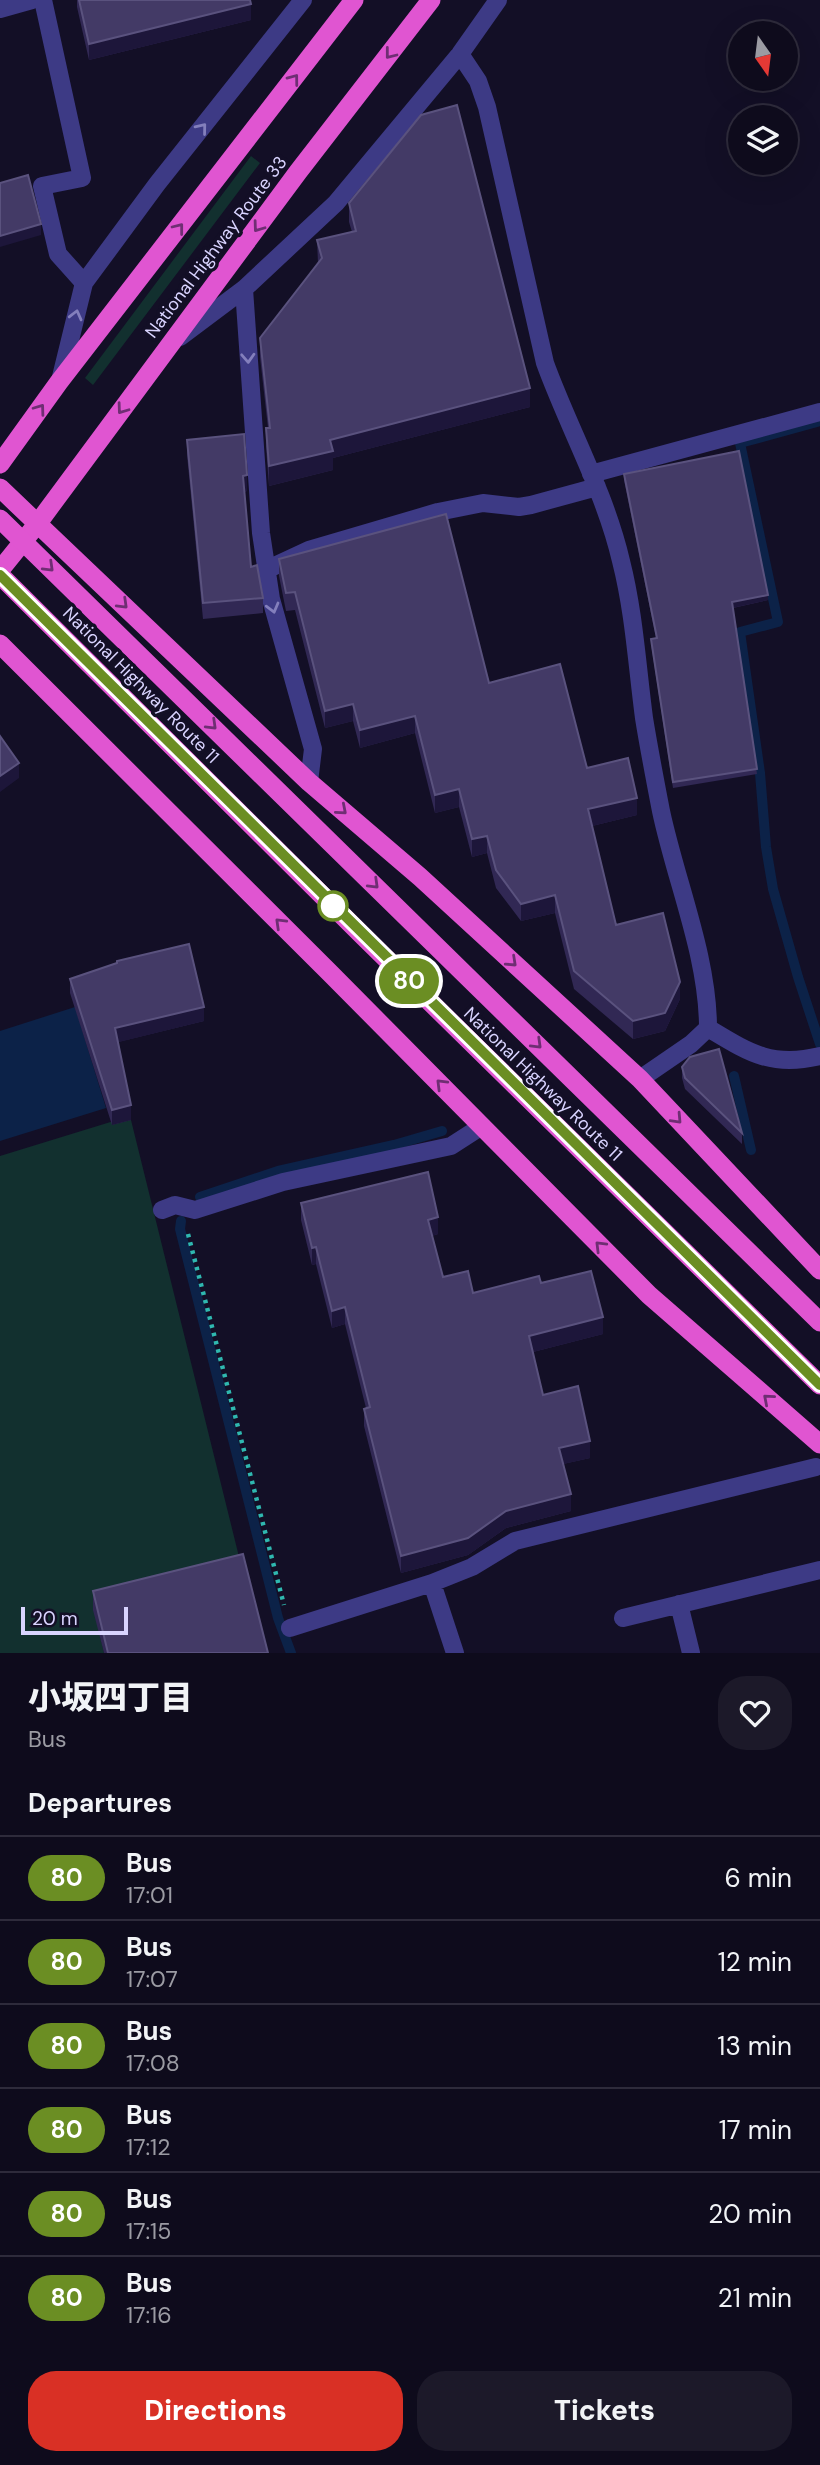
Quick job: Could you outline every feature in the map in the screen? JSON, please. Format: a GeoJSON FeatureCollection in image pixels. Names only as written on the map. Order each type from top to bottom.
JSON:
{"type":"FeatureCollection","features":[{"type":"Feature","properties":{"kind":"highway"},"geometry":{"type":"LineString","coordinates":[[0,464],[354,0]]}},
{"type":"Feature","properties":{"kind":"highway","name":"National Highway Route 33"},"geometry":{"type":"LineString","coordinates":[[0,572],[298,172],[432,0]]}},
{"type":"Feature","properties":{"kind":"highway"},"geometry":{"type":"LineString","coordinates":[[0,488],[309,782],[420,877],[639,1079],[820,1270]]}},
{"type":"Feature","properties":{"kind":"highway","name":"National Highway Route 11"},"geometry":{"type":"LineString","coordinates":[[0,519],[820,1322]]}},
{"type":"Feature","properties":{"kind":"highway","name":"National Highway Route 11"},"geometry":{"type":"LineString","coordinates":[[0,572],[374,947],[820,1385]]}},
{"type":"Feature","properties":{"kind":"highway"},"geometry":{"type":"LineString","coordinates":[[0,644],[649,1295],[820,1444]]}},
{"type":"Feature","properties":{"kind":"street"},"geometry":{"type":"LineString","coordinates":[[0,9],[32,0]]}},
{"type":"Feature","properties":{"kind":"street"},"geometry":{"type":"LineString","coordinates":[[43,0],[82,178],[42,186],[58,254],[84,283]]}},
{"type":"Feature","properties":{"kind":"street"},"geometry":{"type":"LineString","coordinates":[[60,382],[84,283],[157,184],[303,0]]}},
{"type":"Feature","properties":{"kind":"street"},"geometry":{"type":"LineString","coordinates":[[169,345],[244,289],[336,203],[460,54],[498,0]]}},
{"type":"Feature","properties":{"kind":"street"},"geometry":{"type":"LineString","coordinates":[[460,54],[478,81],[487,107],[545,363],[613,532],[628,590],[649,751],[705,984],[708,1028]]}},
{"type":"Feature","properties":{"kind":"street"},"geometry":{"type":"LineString","coordinates":[[244,289],[261,533],[271,599],[313,749],[309,782]]}},
{"type":"Feature","properties":{"kind":"street"},"geometry":{"type":"LineString","coordinates":[[266,570],[319,547],[438,512],[483,503],[519,507],[531,505],[594,481],[820,412]]}},
{"type":"Feature","properties":{"kind":"street"},"geometry":{"type":"LineString","coordinates":[[708,1028],[747,1051],[769,1059],[798,1062],[820,1056]]}},
{"type":"Feature","properties":{"kind":"street"},"geometry":{"type":"LineString","coordinates":[[639,1079],[691,1044],[708,1028]]}},
{"type":"Feature","properties":{"kind":"street"},"geometry":{"type":"LineString","coordinates":[[162,1210],[175,1205],[195,1210],[283,1182],[451,1146],[482,1126]]}},
{"type":"Feature","properties":{"kind":"street"},"geometry":{"type":"LineString","coordinates":[[290,1628],[432,1583],[472,1567],[514,1541],[818,1464],[820,1485]]}},
{"type":"Feature","properties":{"kind":"street"},"geometry":{"type":"LineString","coordinates":[[623,1618],[820,1570]]}},
{"type":"Feature","properties":{"kind":"street"},"geometry":{"type":"LineString","coordinates":[[432,1583],[455,1653]]}},
{"type":"Feature","properties":{"kind":"street"},"geometry":{"type":"LineString","coordinates":[[680,1604],[691,1653]]}},
{"type":"Feature","properties":{"kind":"path"},"geometry":{"type":"LineString","coordinates":[[195,1210],[185,1224],[290,1628]]}},
{"type":"Feature","properties":{"kind":"green space"},"geometry":{"type":"Polygon","coordinates":[[[251,156],[260,163],[93,385],[85,378],[251,156]]]}},
{"type":"Feature","properties":{"kind":"green space"},"geometry":{"type":"Polygon","coordinates":[[[130,1116],[243,1573],[94,1610],[104,1653],[0,1653],[0,1156],[130,1116]]]}},
{"type":"Feature","properties":{"kind":"water"},"geometry":{"type":"Polygon","coordinates":[[[75,1007],[106,1108],[0,1141],[0,1031],[75,1007]]]}},
{"type":"Feature","properties":{"kind":"building"},"geometry":{"type":"Polygon","coordinates":[[[79,0],[250,0],[251,4],[89,44],[79,0]]]}},
{"type":"Feature","properties":{"kind":"building"},"geometry":{"type":"Polygon","coordinates":[[[457,105],[530,388],[330,440],[333,451],[269,466],[266,428],[270,428],[260,338],[322,258],[317,240],[356,231],[349,203],[421,115],[457,105]]]}},
{"type":"Feature","properties":{"kind":"building"},"geometry":{"type":"Polygon","coordinates":[[[28,175],[41,224],[0,236],[0,183],[28,175]]]}},
{"type":"Feature","properties":{"kind":"building"},"geometry":{"type":"Polygon","coordinates":[[[244,434],[247,475],[243,476],[251,567],[257,565],[263,598],[203,603],[187,440],[244,434]]]}},
{"type":"Feature","properties":{"kind":"building"},"geometry":{"type":"Polygon","coordinates":[[[739,451],[768,595],[732,602],[757,769],[673,782],[651,639],[657,638],[624,474],[739,451]]]}},
{"type":"Feature","properties":{"kind":"building"},"geometry":{"type":"Polygon","coordinates":[[[446,514],[489,683],[560,664],[587,768],[628,758],[637,798],[588,809],[616,925],[663,913],[680,982],[665,1013],[633,1021],[574,971],[555,895],[521,904],[496,870],[487,836],[472,839],[459,789],[435,795],[415,716],[360,730],[353,704],[325,711],[295,592],[286,593],[279,559],[446,514]]]}},
{"type":"Feature","properties":{"kind":"building"},"geometry":{"type":"Polygon","coordinates":[[[0,736],[19,763],[0,776],[0,736]]]}},
{"type":"Feature","properties":{"kind":"building"},"geometry":{"type":"Polygon","coordinates":[[[189,944],[204,1007],[115,1028],[131,1105],[112,1110],[70,979],[117,961],[189,944]]]}},
{"type":"Feature","properties":{"kind":"building"},"geometry":{"type":"Polygon","coordinates":[[[719,1049],[742,1133],[685,1078],[682,1067],[690,1057],[719,1049]]]}},
{"type":"Feature","properties":{"kind":"building"},"geometry":{"type":"Polygon","coordinates":[[[428,1172],[438,1217],[428,1220],[443,1277],[468,1271],[473,1293],[539,1276],[541,1283],[591,1271],[603,1317],[529,1336],[543,1395],[578,1386],[590,1441],[559,1448],[571,1494],[506,1511],[468,1538],[401,1556],[364,1409],[370,1407],[345,1307],[332,1311],[316,1247],[312,1248],[301,1203],[428,1172]]]}},
{"type":"Feature","properties":{"kind":"building"},"geometry":{"type":"Polygon","coordinates":[[[243,1554],[268,1653],[108,1653],[93,1591],[243,1554]]]}},
{"type":"Feature","properties":{"kind":"waterway"},"geometry":{"type":"LineString","coordinates":[[817,422],[740,443],[778,622],[740,632],[773,889],[820,1044]]}},
{"type":"Feature","properties":{"kind":"waterway"},"geometry":{"type":"LineString","coordinates":[[734,1076],[751,1150]]}},
{"type":"Feature","properties":{"kind":"waterway"},"geometry":{"type":"LineString","coordinates":[[200,1197],[278,1171],[394,1145],[442,1131]]}},
{"type":"Feature","properties":{"kind":"waterway"},"geometry":{"type":"LineString","coordinates":[[181,1221],[180,1229],[278,1618],[291,1653]]}},
{"type":"Feature","properties":{"kind":"bus line","name":"80"},"geometry":{"type":"LineString","coordinates":[[0,575],[820,1385]]}}]}
